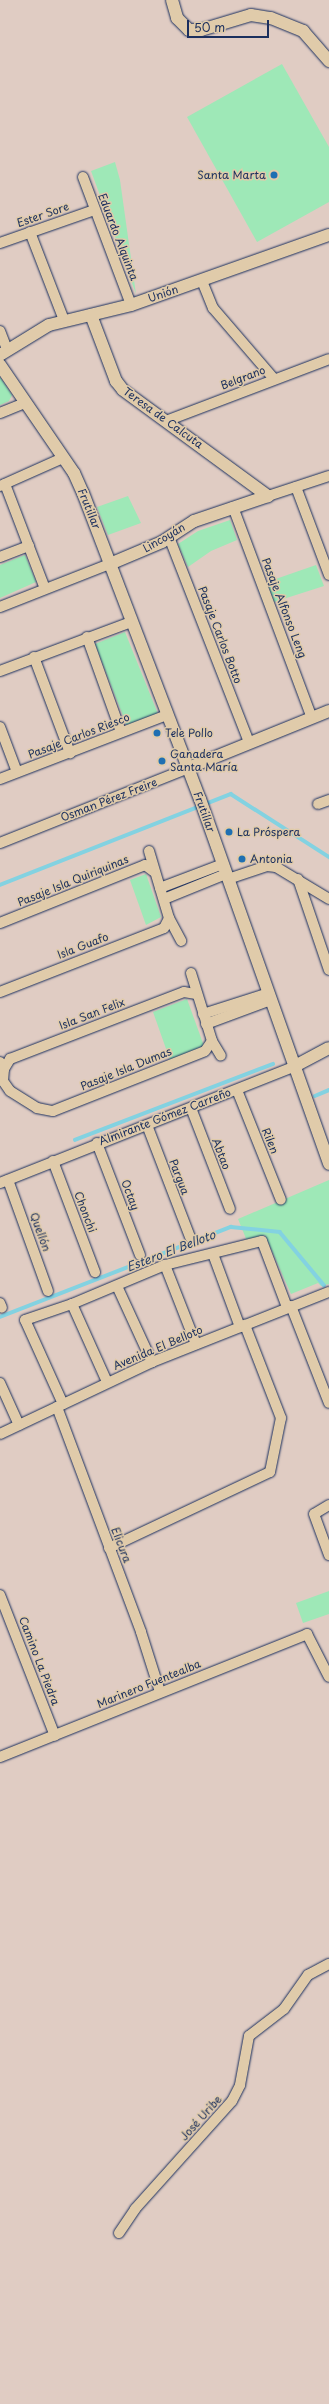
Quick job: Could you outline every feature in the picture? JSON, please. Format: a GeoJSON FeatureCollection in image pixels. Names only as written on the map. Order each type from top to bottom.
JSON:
{"type":"FeatureCollection","features":[{"type":"Feature","properties":{"kind":"street"},"geometry":{"type":"LineString","coordinates":[[172,0],[177,18],[189,30],[202,30],[251,15],[271,18],[303,31],[329,61]]}},
{"type":"Feature","properties":{"kind":"street","name":"Eduardo Alquinta"},"geometry":{"type":"LineString","coordinates":[[83,177],[94,210],[131,305]]}},
{"type":"Feature","properties":{"kind":"street","name":"Ester Sore"},"geometry":{"type":"LineString","coordinates":[[0,243],[94,210]]}},
{"type":"Feature","properties":{"kind":"street"},"geometry":{"type":"LineString","coordinates":[[30,232],[64,320]]}},
{"type":"Feature","properties":{"kind":"street","name":"Unión"},"geometry":{"type":"LineString","coordinates":[[3,352],[33,332],[64,320],[131,305],[329,235]]}},
{"type":"Feature","properties":{"kind":"street"},"geometry":{"type":"LineString","coordinates":[[202,281],[213,308],[274,379]]}},
{"type":"Feature","properties":{"kind":"street","name":"Teresa de Calcuta"},"geometry":{"type":"LineString","coordinates":[[91,315],[116,381],[166,421],[268,496]]}},
{"type":"Feature","properties":{"kind":"street"},"geometry":{"type":"LineString","coordinates":[[0,331],[3,352]]}},
{"type":"Feature","properties":{"kind":"street","name":"Belgrano"},"geometry":{"type":"LineString","coordinates":[[166,421],[329,359]]}},
{"type":"Feature","properties":{"kind":"street","name":"Frutillar"},"geometry":{"type":"LineString","coordinates":[[0,365],[74,474],[200,799],[295,1066],[326,1145],[329,1164]]}},
{"type":"Feature","properties":{"kind":"street"},"geometry":{"type":"LineString","coordinates":[[0,413],[25,403]]}},
{"type":"Feature","properties":{"kind":"street"},"geometry":{"type":"LineString","coordinates":[[45,589],[29,546],[3,485],[63,458]]}},
{"type":"Feature","properties":{"kind":"street","name":"Lincoyán"},"geometry":{"type":"LineString","coordinates":[[0,607],[110,564],[169,537],[194,521],[329,476]]}},
{"type":"Feature","properties":{"kind":"street"},"geometry":{"type":"LineString","coordinates":[[296,487],[325,550],[329,575]]}},
{"type":"Feature","properties":{"kind":"street","name":"Pasaje Alfonso Leng"},"geometry":{"type":"LineString","coordinates":[[233,508],[312,718]]}},
{"type":"Feature","properties":{"kind":"street","name":"Pasaje Carlos Botto"},"geometry":{"type":"LineString","coordinates":[[169,537],[249,742]]}},
{"type":"Feature","properties":{"kind":"street"},"geometry":{"type":"LineString","coordinates":[[0,557],[29,546]]}},
{"type":"Feature","properties":{"kind":"street"},"geometry":{"type":"LineString","coordinates":[[0,671],[34,656],[131,622]]}},
{"type":"Feature","properties":{"kind":"street"},"geometry":{"type":"LineString","coordinates":[[87,637],[121,732]]}},
{"type":"Feature","properties":{"kind":"street"},"geometry":{"type":"LineString","coordinates":[[34,656],[70,753]]}},
{"type":"Feature","properties":{"kind":"street","name":"Osman Pérez Freire"},"geometry":{"type":"LineString","coordinates":[[0,843],[329,711]]}},
{"type":"Feature","properties":{"kind":"street","name":"Pasaje Carlos Riesco"},"geometry":{"type":"LineString","coordinates":[[0,779],[167,715]]}},
{"type":"Feature","properties":{"kind":"street"},"geometry":{"type":"LineString","coordinates":[[0,727],[17,772]]}},
{"type":"Feature","properties":{"kind":"street"},"geometry":{"type":"LineString","coordinates":[[318,804],[329,800]]}},
{"type":"Feature","properties":{"kind":"street"},"geometry":{"type":"LineString","coordinates":[[148,851],[153,871],[164,899],[169,918],[181,942]]}},
{"type":"Feature","properties":{"kind":"street","name":"Pasaje Isla Quiriquinas"},"geometry":{"type":"LineString","coordinates":[[0,923],[145,865],[153,871]]}},
{"type":"Feature","properties":{"kind":"street"},"geometry":{"type":"LineString","coordinates":[[160,888],[226,872],[267,866],[276,867],[329,899]]}},
{"type":"Feature","properties":{"kind":"street"},"geometry":{"type":"LineString","coordinates":[[164,899],[226,872]]}},
{"type":"Feature","properties":{"kind":"street"},"geometry":{"type":"LineString","coordinates":[[298,879],[329,970]]}},
{"type":"Feature","properties":{"kind":"street","name":"Isla Guafo"},"geometry":{"type":"LineString","coordinates":[[0,992],[164,928],[169,918]]}},
{"type":"Feature","properties":{"kind":"street"},"geometry":{"type":"LineString","coordinates":[[191,973],[198,990],[195,994],[212,1041],[221,1056]]}},
{"type":"Feature","properties":{"kind":"street","name":"Isla San Felix"},"geometry":{"type":"LineString","coordinates":[[2,1065],[10,1059],[184,992],[195,994]]}},
{"type":"Feature","properties":{"kind":"street"},"geometry":{"type":"LineString","coordinates":[[203,1014],[270,996]]}},
{"type":"Feature","properties":{"kind":"street"},"geometry":{"type":"LineString","coordinates":[[206,1024],[270,996]]}},
{"type":"Feature","properties":{"kind":"street","name":"Pasaje Isla Dumas"},"geometry":{"type":"LineString","coordinates":[[2,1065],[6,1086],[44,1111],[53,1111],[205,1051],[212,1041]]}},
{"type":"Feature","properties":{"kind":"street","name":"Almirante Gómez Carreño"},"geometry":{"type":"LineString","coordinates":[[4,1181],[237,1090],[295,1066],[329,1048]]}},
{"type":"Feature","properties":{"kind":"street","name":"Rilen"},"geometry":{"type":"LineString","coordinates":[[237,1090],[281,1200]]}},
{"type":"Feature","properties":{"kind":"street","name":"Abtao"},"geometry":{"type":"LineString","coordinates":[[191,1108],[230,1209]]}},
{"type":"Feature","properties":{"kind":"street","name":"Pargua"},"geometry":{"type":"LineString","coordinates":[[147,1125],[190,1236]]}},
{"type":"Feature","properties":{"kind":"street","name":"Octay"},"geometry":{"type":"LineString","coordinates":[[98,1143],[140,1254]]}},
{"type":"Feature","properties":{"kind":"street","name":"Chonchi"},"geometry":{"type":"LineString","coordinates":[[53,1161],[95,1272]]}},
{"type":"Feature","properties":{"kind":"street","name":"Quellón"},"geometry":{"type":"LineString","coordinates":[[4,1181],[48,1291]]}},
{"type":"Feature","properties":{"kind":"street"},"geometry":{"type":"LineString","coordinates":[[107,1382],[72,1304],[165,1265],[196,1255],[213,1254],[262,1241],[329,1404]]}},
{"type":"Feature","properties":{"kind":"street"},"geometry":{"type":"LineString","coordinates":[[109,1548],[270,1472],[281,1418],[213,1254]]}},
{"type":"Feature","properties":{"kind":"street"},"geometry":{"type":"LineString","coordinates":[[165,1265],[196,1344]]}},
{"type":"Feature","properties":{"kind":"street"},"geometry":{"type":"LineString","coordinates":[[116,1286],[152,1362]]}},
{"type":"Feature","properties":{"kind":"street","name":"Avenida El Belloto"},"geometry":{"type":"LineString","coordinates":[[0,1434],[152,1362],[329,1292]]}},
{"type":"Feature","properties":{"kind":"street","name":"Elicura"},"geometry":{"type":"LineString","coordinates":[[72,1304],[25,1320],[60,1406],[109,1548],[141,1632],[160,1692]]}},
{"type":"Feature","properties":{"kind":"street"},"geometry":{"type":"LineString","coordinates":[[0,1383],[19,1425]]}},
{"type":"Feature","properties":{"kind":"street"},"geometry":{"type":"LineString","coordinates":[[329,1505],[315,1513],[329,1555]]}},
{"type":"Feature","properties":{"kind":"street","name":"Camino La Piedra"},"geometry":{"type":"LineString","coordinates":[[0,1595],[55,1736]]}},
{"type":"Feature","properties":{"kind":"street","name":"Marinero Fuentealba"},"geometry":{"type":"LineString","coordinates":[[0,1757],[307,1634],[329,1676]]}},
{"type":"Feature","properties":{"kind":"street","name":"José Uribe"},"geometry":{"type":"LineString","coordinates":[[119,2233],[135,2209],[232,2101],[240,2085],[249,2036],[284,2009],[308,1975],[329,1964]]}},
{"type":"Feature","properties":{"kind":"green space","name":"Santa Marta"},"geometry":{"type":"Polygon","coordinates":[[[282,64],[329,147],[329,202],[257,242],[187,117],[282,64]]]}},
{"type":"Feature","properties":{"kind":"green space"},"geometry":{"type":"Polygon","coordinates":[[[115,162],[120,180],[136,294],[91,171],[115,162]]]}},
{"type":"Feature","properties":{"kind":"green space"},"geometry":{"type":"Polygon","coordinates":[[[0,377],[12,395],[9,401],[0,405],[0,377]]]}},
{"type":"Feature","properties":{"kind":"green space"},"geometry":{"type":"Polygon","coordinates":[[[128,496],[141,523],[108,535],[97,507],[128,496]]]}},
{"type":"Feature","properties":{"kind":"green space"},"geometry":{"type":"Polygon","coordinates":[[[230,520],[237,540],[211,551],[188,567],[178,544],[198,531],[230,520]]]}},
{"type":"Feature","properties":{"kind":"green space"},"geometry":{"type":"Polygon","coordinates":[[[25,555],[36,582],[0,598],[0,565],[25,555]]]}},
{"type":"Feature","properties":{"kind":"green space"},"geometry":{"type":"Polygon","coordinates":[[[316,565],[324,586],[274,602],[267,582],[316,565]]]}},
{"type":"Feature","properties":{"kind":"green space"},"geometry":{"type":"Polygon","coordinates":[[[125,632],[158,714],[127,726],[95,644],[125,632]]]}},
{"type":"Feature","properties":{"kind":"green space"},"geometry":{"type":"Polygon","coordinates":[[[146,874],[161,917],[146,925],[130,880],[146,874]]]}},
{"type":"Feature","properties":{"kind":"green space"},"geometry":{"type":"Polygon","coordinates":[[[187,999],[204,1046],[170,1060],[153,1012],[187,999]]]}},
{"type":"Feature","properties":{"kind":"green space"},"geometry":{"type":"Polygon","coordinates":[[[329,1180],[329,1284],[321,1286],[318,1283],[291,1294],[265,1235],[247,1241],[238,1219],[329,1180]]]}},
{"type":"Feature","properties":{"kind":"green space"},"geometry":{"type":"Polygon","coordinates":[[[329,1591],[329,1614],[303,1623],[296,1603],[329,1591]]]}},
{"type":"Feature","properties":{"kind":"waterway"},"geometry":{"type":"LineString","coordinates":[[0,885],[231,794],[329,857]]}},
{"type":"Feature","properties":{"kind":"waterway"},"geometry":{"type":"LineString","coordinates":[[75,1140],[273,1064]]}},
{"type":"Feature","properties":{"kind":"waterway"},"geometry":{"type":"LineString","coordinates":[[315,1096],[329,1090]]}},
{"type":"Feature","properties":{"kind":"waterway","name":"Estero El Belloto"},"geometry":{"type":"LineString","coordinates":[[0,1317],[231,1227],[280,1232],[324,1285]]}},
{"type":"Feature","properties":{"kind":"place","name":"Santa Marta"},"geometry":{"type":"Point","coordinates":[274,175]}},
{"type":"Feature","properties":{"kind":"place","name":"Tele Pollo"},"geometry":{"type":"Point","coordinates":[157,733]}},
{"type":"Feature","properties":{"kind":"place","name":"Ganadera Santa María"},"geometry":{"type":"Point","coordinates":[162,761]}},
{"type":"Feature","properties":{"kind":"place","name":"La Próspera"},"geometry":{"type":"Point","coordinates":[229,832]}},
{"type":"Feature","properties":{"kind":"place","name":"Antonia"},"geometry":{"type":"Point","coordinates":[242,859]}}]}
